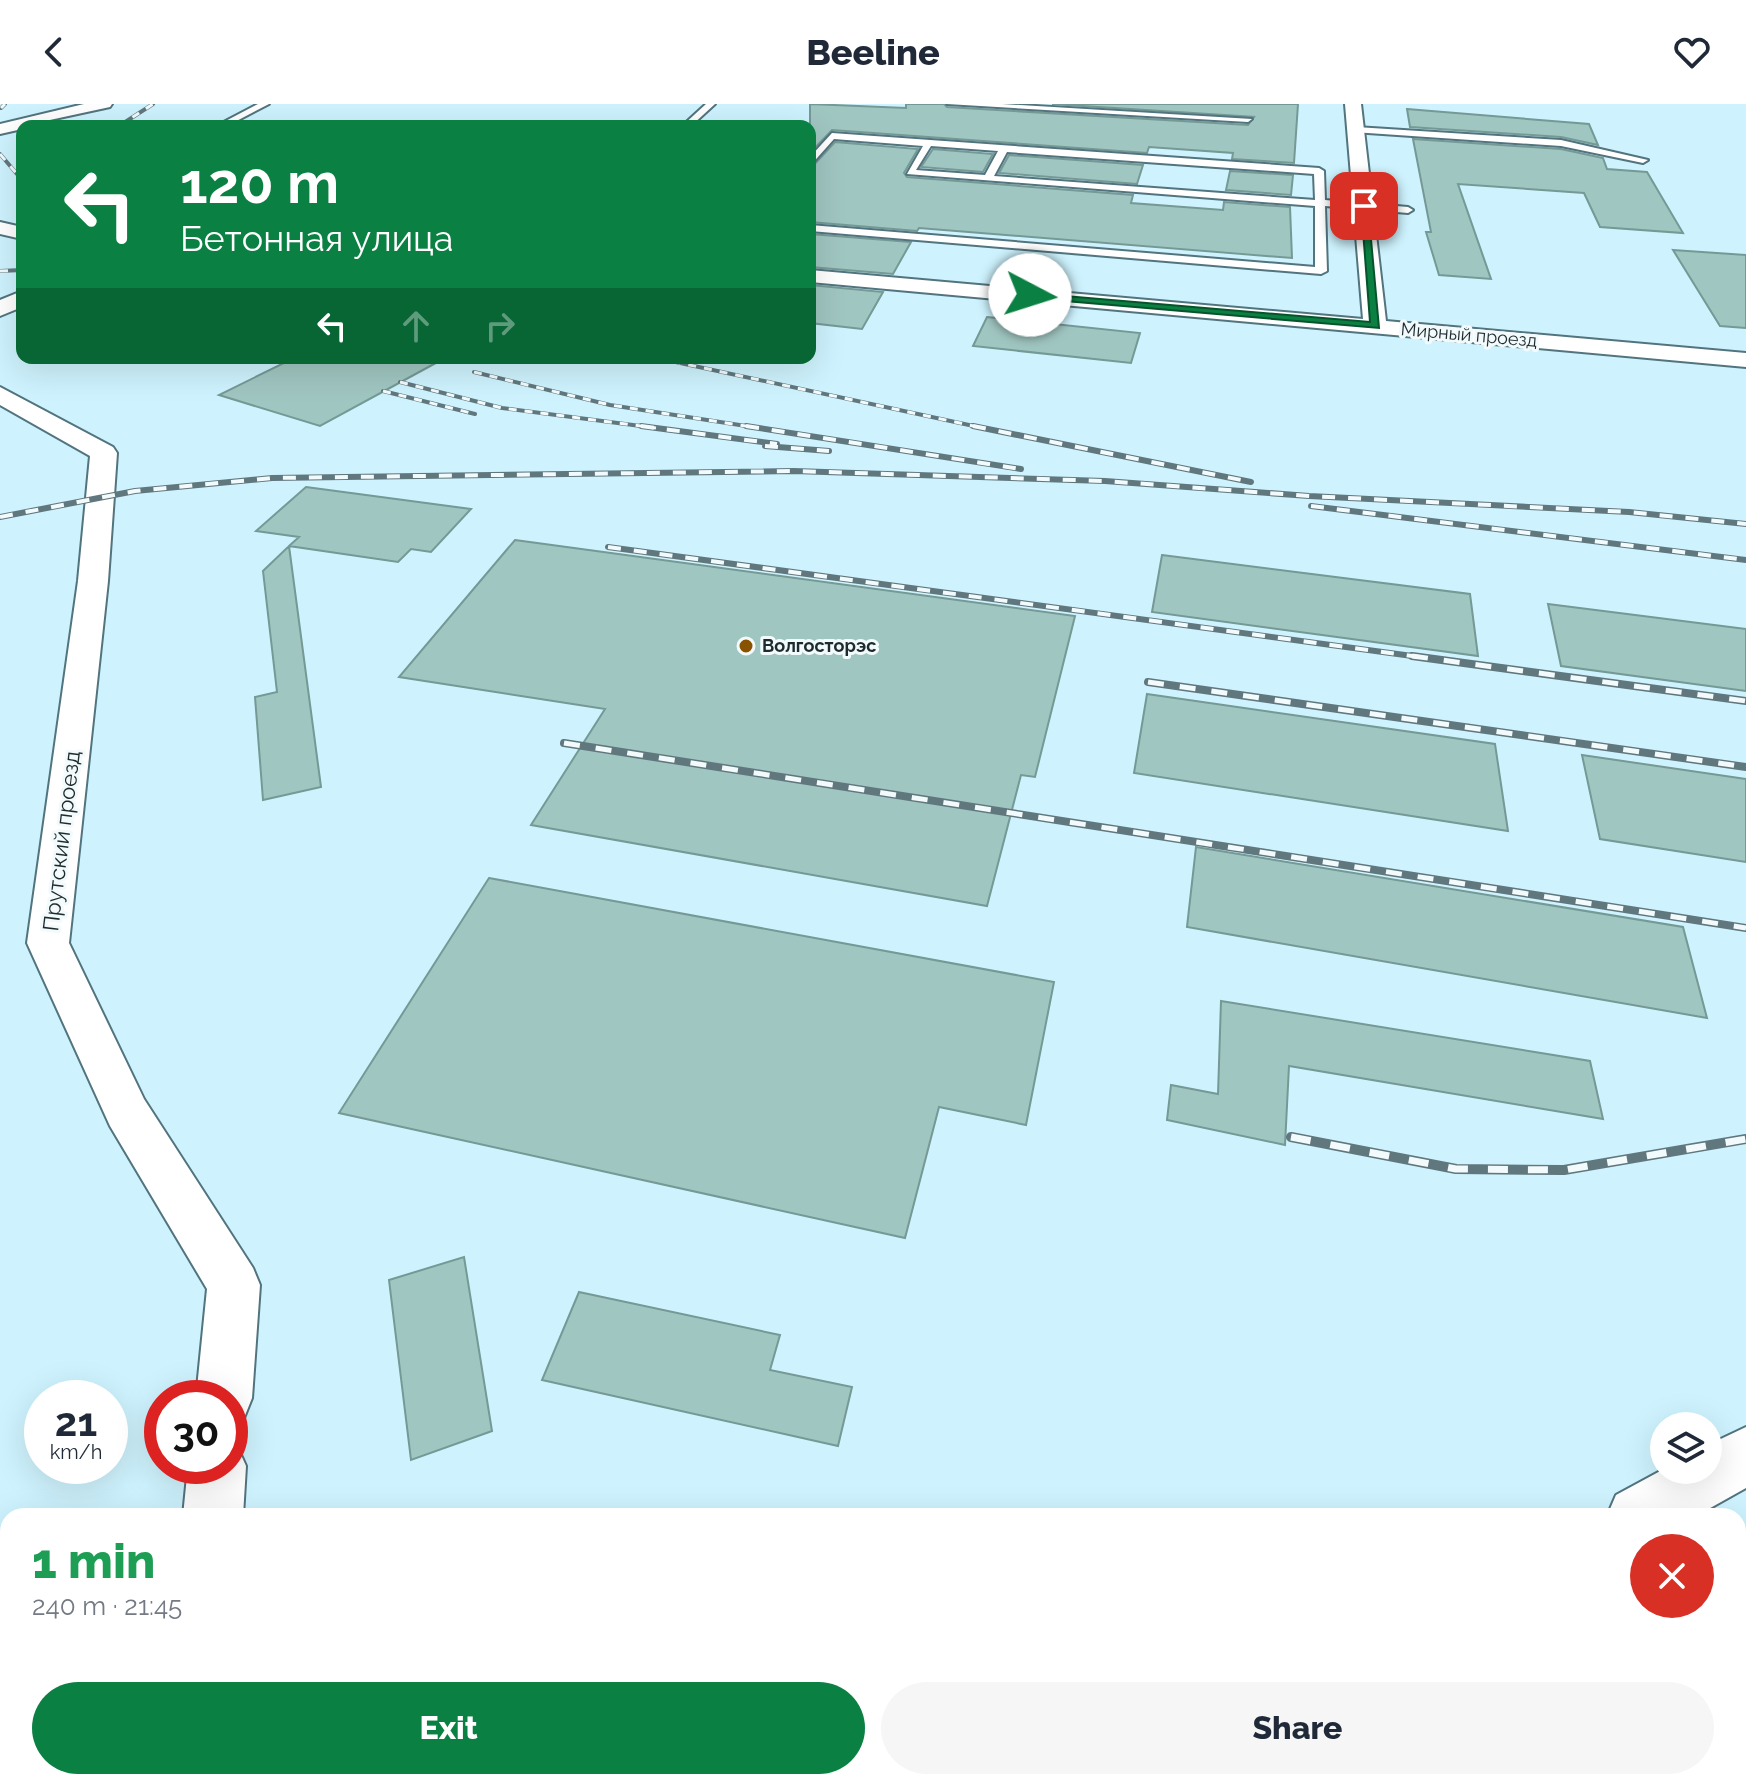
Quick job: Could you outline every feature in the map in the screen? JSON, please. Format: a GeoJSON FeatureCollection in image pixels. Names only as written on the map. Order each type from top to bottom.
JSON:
{"type":"FeatureCollection","features":[{"type":"Feature","properties":{"kind":"street"},"geometry":{"type":"LineString","coordinates":[[37,120],[104,104]]}},
{"type":"Feature","properties":{"kind":"street"},"geometry":{"type":"LineString","coordinates":[[1353,104],[1375,326]]}},
{"type":"Feature","properties":{"kind":"street","name":"Мирный проезд"},"geometry":{"type":"LineString","coordinates":[[816,277],[1746,360]]}},
{"type":"Feature","properties":{"kind":"street","name":"Прутский проезд"},"geometry":{"type":"LineString","coordinates":[[0,395],[104,453],[93,581],[48,943],[127,1112],[234,1285],[226,1380]]}},
{"type":"Feature","properties":{"kind":"street"},"geometry":{"type":"LineString","coordinates":[[1652,1508],[1746,1456]]}},
{"type":"Feature","properties":{"kind":"street"},"geometry":{"type":"LineString","coordinates":[[214,1508],[216,1484]]}},
{"type":"Feature","properties":{"kind":"lane"},"geometry":{"type":"LineString","coordinates":[[232,120],[265,104]]}},
{"type":"Feature","properties":{"kind":"lane"},"geometry":{"type":"LineString","coordinates":[[693,120],[711,104]]}},
{"type":"Feature","properties":{"kind":"lane"},"geometry":{"type":"LineString","coordinates":[[951,104],[1248,119]]}},
{"type":"Feature","properties":{"kind":"lane"},"geometry":{"type":"LineString","coordinates":[[1356,130],[1561,143],[1643,160]]}},
{"type":"Feature","properties":{"kind":"lane"},"geometry":{"type":"LineString","coordinates":[[816,156],[832,136],[1319,171],[1321,271],[816,229]]}},
{"type":"Feature","properties":{"kind":"lane"},"geometry":{"type":"LineString","coordinates":[[929,143],[910,172],[1408,210]]}},
{"type":"Feature","properties":{"kind":"lane"},"geometry":{"type":"LineString","coordinates":[[988,178],[1004,149]]}},
{"type":"Feature","properties":{"kind":"building"},"geometry":{"type":"Polygon","coordinates":[[[810,104],[906,108],[906,104],[944,104],[947,107],[1248,125],[1254,117],[1052,104],[1298,104],[1294,163],[1232,159],[1233,153],[1149,147],[1147,153],[832,130],[816,147],[816,120],[810,120],[810,104]]]}},
{"type":"Feature","properties":{"kind":"building"},"geometry":{"type":"Polygon","coordinates":[[[1407,109],[1589,124],[1598,145],[1561,137],[1410,127],[1407,109]]]}},
{"type":"Feature","properties":{"kind":"building"},"geometry":{"type":"Polygon","coordinates":[[[1413,139],[1561,149],[1603,158],[1607,169],[1647,172],[1683,233],[1600,227],[1584,193],[1458,184],[1491,279],[1439,275],[1426,232],[1431,232],[1413,139]]]}},
{"type":"Feature","properties":{"kind":"building"},"geometry":{"type":"Polygon","coordinates":[[[835,142],[918,149],[904,173],[907,177],[1133,195],[1131,203],[1223,210],[1224,202],[1290,207],[1292,258],[816,223],[816,163],[835,142]]]}},
{"type":"Feature","properties":{"kind":"building"},"geometry":{"type":"Polygon","coordinates":[[[933,149],[993,154],[983,172],[921,167],[933,149]]]}},
{"type":"Feature","properties":{"kind":"building"},"geometry":{"type":"Polygon","coordinates":[[[1009,155],[1143,165],[1137,184],[999,173],[1009,155]]]}},
{"type":"Feature","properties":{"kind":"building"},"geometry":{"type":"Polygon","coordinates":[[[1230,171],[1293,175],[1291,195],[1226,190],[1230,171]]]}},
{"type":"Feature","properties":{"kind":"building"},"geometry":{"type":"Polygon","coordinates":[[[816,234],[911,242],[893,274],[816,268],[816,234]]]}},
{"type":"Feature","properties":{"kind":"building"},"geometry":{"type":"Polygon","coordinates":[[[1673,250],[1746,255],[1746,328],[1720,326],[1673,250]]]}},
{"type":"Feature","properties":{"kind":"building"},"geometry":{"type":"Polygon","coordinates":[[[816,286],[883,292],[862,329],[816,324],[816,286]]]}},
{"type":"Feature","properties":{"kind":"building"},"geometry":{"type":"Polygon","coordinates":[[[987,317],[1140,333],[1131,363],[973,346],[987,317]]]}},
{"type":"Feature","properties":{"kind":"building"},"geometry":{"type":"Polygon","coordinates":[[[282,364],[434,364],[320,426],[219,395],[282,364]]]}},
{"type":"Feature","properties":{"kind":"building"},"geometry":{"type":"Polygon","coordinates":[[[306,487],[471,509],[431,552],[411,549],[398,562],[289,546],[299,537],[256,531],[306,487]]]}},
{"type":"Feature","properties":{"kind":"building","name":"Волгосторэс"},"geometry":{"type":"Polygon","coordinates":[[[515,540],[1075,616],[1035,777],[1021,775],[987,906],[531,825],[605,709],[399,677],[515,540]]]}},
{"type":"Feature","properties":{"kind":"building"},"geometry":{"type":"Polygon","coordinates":[[[289,546],[321,787],[263,800],[255,697],[277,692],[263,571],[289,546]]]}},
{"type":"Feature","properties":{"kind":"building"},"geometry":{"type":"Polygon","coordinates":[[[1162,555],[1470,594],[1478,656],[1152,612],[1162,555]]]}},
{"type":"Feature","properties":{"kind":"building"},"geometry":{"type":"Polygon","coordinates":[[[1548,604],[1746,629],[1746,691],[1561,666],[1548,604]]]}},
{"type":"Feature","properties":{"kind":"building"},"geometry":{"type":"Polygon","coordinates":[[[1147,694],[1495,744],[1508,831],[1134,773],[1147,694]]]}},
{"type":"Feature","properties":{"kind":"building"},"geometry":{"type":"Polygon","coordinates":[[[1582,755],[1746,779],[1746,862],[1600,839],[1582,755]]]}},
{"type":"Feature","properties":{"kind":"building"},"geometry":{"type":"Polygon","coordinates":[[[1196,847],[1683,927],[1707,1018],[1187,927],[1196,847]]]}},
{"type":"Feature","properties":{"kind":"building"},"geometry":{"type":"Polygon","coordinates":[[[489,878],[1054,982],[1026,1125],[939,1107],[905,1238],[339,1113],[489,878]]]}},
{"type":"Feature","properties":{"kind":"building"},"geometry":{"type":"Polygon","coordinates":[[[1221,1001],[1590,1061],[1603,1119],[1289,1066],[1285,1145],[1167,1120],[1171,1085],[1218,1094],[1221,1001]]]}},
{"type":"Feature","properties":{"kind":"building"},"geometry":{"type":"Polygon","coordinates":[[[464,1257],[492,1431],[411,1460],[389,1280],[464,1257]]]}},
{"type":"Feature","properties":{"kind":"building"},"geometry":{"type":"Polygon","coordinates":[[[579,1292],[780,1335],[770,1370],[852,1387],[838,1446],[542,1380],[579,1292]]]}},
{"type":"Feature","properties":{"kind":"railway"},"geometry":{"type":"LineString","coordinates":[[1,108],[5,104]]}},
{"type":"Feature","properties":{"kind":"railway"},"geometry":{"type":"LineString","coordinates":[[128,120],[153,104]]}},
{"type":"Feature","properties":{"kind":"railway"},"geometry":{"type":"LineString","coordinates":[[0,154],[16,173]]}},
{"type":"Feature","properties":{"kind":"railway"},"geometry":{"type":"LineString","coordinates":[[0,271],[16,270]]}},
{"type":"Feature","properties":{"kind":"railway"},"geometry":{"type":"LineString","coordinates":[[685,364],[983,428]]}},
{"type":"Feature","properties":{"kind":"railway"},"geometry":{"type":"LineString","coordinates":[[474,372],[610,405],[759,428]]}},
{"type":"Feature","properties":{"kind":"railway"},"geometry":{"type":"LineString","coordinates":[[400,382],[502,408],[656,428]]}},
{"type":"Feature","properties":{"kind":"railway"},"geometry":{"type":"LineString","coordinates":[[383,391],[475,414]]}},
{"type":"Feature","properties":{"kind":"railway"},"geometry":{"type":"LineString","coordinates":[[641,426],[777,444]]}},
{"type":"Feature","properties":{"kind":"railway"},"geometry":{"type":"LineString","coordinates":[[746,426],[1021,469]]}},
{"type":"Feature","properties":{"kind":"railway"},"geometry":{"type":"LineString","coordinates":[[973,426],[1251,482]]}},
{"type":"Feature","properties":{"kind":"railway"},"geometry":{"type":"LineString","coordinates":[[765,446],[829,451]]}},
{"type":"Feature","properties":{"kind":"railway"},"geometry":{"type":"LineString","coordinates":[[0,517],[135,491],[272,478],[794,471],[1105,481],[1309,496],[1629,512],[1746,524]]}},
{"type":"Feature","properties":{"kind":"railway"},"geometry":{"type":"LineString","coordinates":[[1311,506],[1746,560]]}},
{"type":"Feature","properties":{"kind":"railway"},"geometry":{"type":"LineString","coordinates":[[608,547],[1427,658]]}},
{"type":"Feature","properties":{"kind":"railway"},"geometry":{"type":"LineString","coordinates":[[1412,656],[1746,701]]}},
{"type":"Feature","properties":{"kind":"railway"},"geometry":{"type":"LineString","coordinates":[[1148,682],[1746,767]]}},
{"type":"Feature","properties":{"kind":"railway"},"geometry":{"type":"LineString","coordinates":[[564,743],[1746,928]]}},
{"type":"Feature","properties":{"kind":"railway"},"geometry":{"type":"LineString","coordinates":[[1291,1137],[1456,1169],[1564,1170],[1746,1139]]}},
{"type":"Feature","properties":{"kind":"place","name":"Волгосторэс"},"geometry":{"type":"Point","coordinates":[746,646]}},
{"type":"Feature","properties":{"kind":"route"},"geometry":{"type":"LineString","coordinates":[[1030,295],[1375,326],[1364,206]]}}]}
